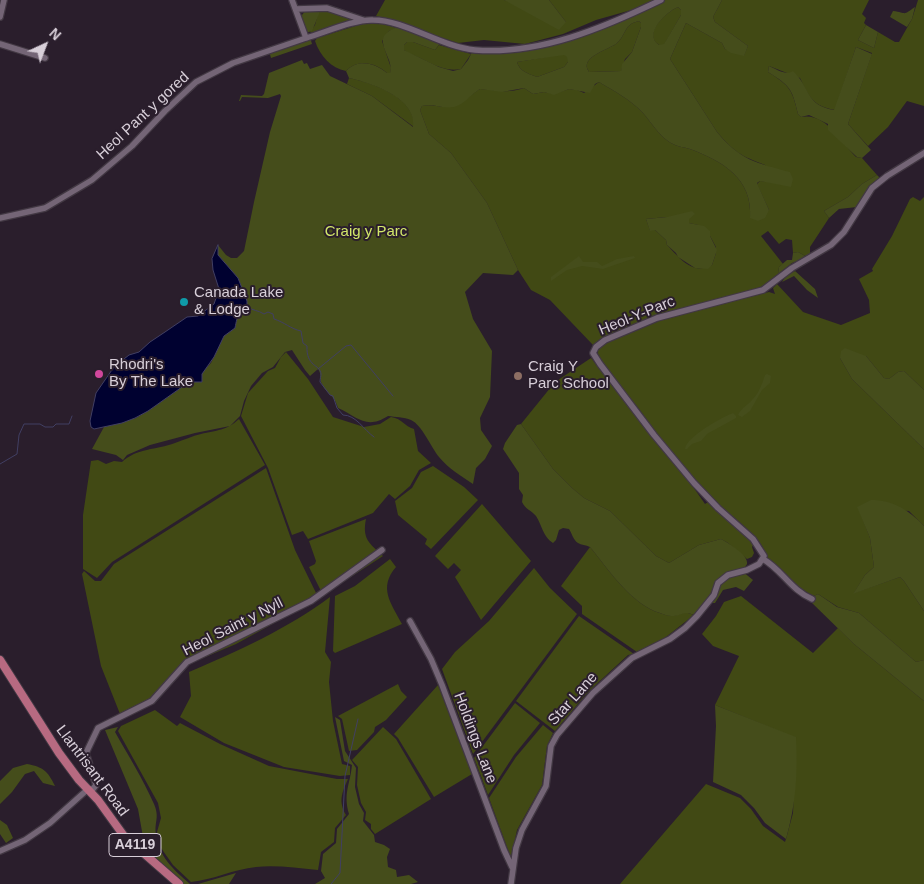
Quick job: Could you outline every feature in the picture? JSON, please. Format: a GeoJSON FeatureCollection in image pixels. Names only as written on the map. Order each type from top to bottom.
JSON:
{"type":"FeatureCollection","features":[{"type":"Feature","properties":{"kind":"main road","name":"Llantrisant Road"},"geometry":{"type":"LineString","coordinates":[[0,660],[59,753],[124,836],[179,884]]}},
{"type":"Feature","properties":{"kind":"street"},"geometry":{"type":"LineString","coordinates":[[0,17],[4,0]]}},
{"type":"Feature","properties":{"kind":"street"},"geometry":{"type":"LineString","coordinates":[[292,0],[306,38]]}},
{"type":"Feature","properties":{"kind":"street","name":"Heol Pant y gored"},"geometry":{"type":"LineString","coordinates":[[0,218],[45,208],[92,180],[132,146],[196,82],[233,63],[306,38],[364,20],[385,21],[442,42],[466,48],[502,51],[534,47],[573,37],[628,16],[661,0]]}},
{"type":"Feature","properties":{"kind":"street"},"geometry":{"type":"LineString","coordinates":[[296,9],[327,8],[364,20]]}},
{"type":"Feature","properties":{"kind":"street"},"geometry":{"type":"LineString","coordinates":[[0,45],[45,58]]}},
{"type":"Feature","properties":{"kind":"street","name":"Heol-Y-Parc"},"geometry":{"type":"LineString","coordinates":[[763,559],[762,551],[753,539],[709,500],[654,435],[600,364],[593,352],[594,349],[605,340],[657,318],[764,290],[792,268],[831,245],[844,232],[872,188],[887,176],[924,153]]}},
{"type":"Feature","properties":{"kind":"street","name":"Heol Saint y Nyll"},"geometry":{"type":"LineString","coordinates":[[88,789],[93,789],[96,785],[86,753],[98,728],[152,701],[188,662],[311,600],[382,550]]}},
{"type":"Feature","properties":{"kind":"street"},"geometry":{"type":"LineString","coordinates":[[763,559],[792,587],[812,599]]}},
{"type":"Feature","properties":{"kind":"street","name":"Star Lane"},"geometry":{"type":"LineString","coordinates":[[511,884],[512,867],[522,830],[546,786],[552,746],[557,735],[594,693],[632,658],[670,639],[686,628],[714,595],[718,583],[728,576],[754,567],[763,559]]}},
{"type":"Feature","properties":{"kind":"street","name":"Holdings Lane"},"geometry":{"type":"LineString","coordinates":[[410,621],[431,659],[442,684],[512,867]]}},
{"type":"Feature","properties":{"kind":"street"},"geometry":{"type":"LineString","coordinates":[[0,851],[25,840],[50,823],[88,789]]}},
{"type":"Feature","properties":{"kind":"green space"},"geometry":{"type":"Polygon","coordinates":[[[385,0],[504,0],[566,22],[549,0],[654,0],[642,7],[596,20],[563,34],[525,44],[484,40],[458,43],[376,16],[385,0]]]}},
{"type":"Feature","properties":{"kind":"green space"},"geometry":{"type":"Polygon","coordinates":[[[504,0],[549,0],[566,22],[559,30],[504,0]]]}},
{"type":"Feature","properties":{"kind":"green space","name":"Craig y Parc"},"geometry":{"type":"Polygon","coordinates":[[[654,0],[722,0],[713,17],[715,22],[748,46],[744,56],[731,53],[725,49],[722,43],[686,23],[670,59],[717,132],[725,141],[741,155],[749,159],[790,172],[793,179],[791,187],[760,181],[757,183],[769,210],[765,218],[758,221],[750,218],[750,204],[746,192],[741,182],[733,173],[713,159],[670,143],[633,104],[599,82],[595,84],[590,93],[569,89],[554,95],[544,92],[533,94],[524,88],[502,92],[480,89],[461,104],[454,107],[422,106],[420,110],[429,134],[451,153],[487,203],[518,270],[513,275],[483,273],[465,292],[473,319],[492,351],[490,397],[480,418],[481,430],[492,446],[485,459],[476,468],[473,484],[443,461],[423,431],[411,420],[388,416],[374,422],[368,422],[362,421],[338,408],[335,400],[322,384],[318,369],[310,376],[292,350],[285,352],[273,367],[262,373],[251,386],[240,416],[230,426],[150,445],[127,455],[123,460],[116,455],[92,449],[104,427],[136,418],[189,382],[197,382],[211,363],[224,336],[235,328],[237,316],[244,312],[247,301],[238,278],[218,255],[218,245],[231,258],[237,258],[244,251],[270,132],[281,96],[280,94],[268,98],[242,97],[239,101],[241,95],[262,96],[269,73],[302,60],[304,64],[307,63],[310,69],[322,65],[330,76],[372,96],[413,127],[412,117],[408,108],[400,100],[380,88],[349,78],[346,71],[356,64],[366,63],[390,73],[391,69],[383,40],[391,30],[401,27],[441,42],[435,50],[413,42],[407,42],[404,45],[404,50],[439,67],[453,71],[461,69],[473,50],[502,51],[573,37],[654,0]],[[678,7],[662,18],[655,29],[655,40],[659,45],[664,44],[681,15],[681,10],[678,7]],[[639,21],[634,22],[628,27],[618,42],[591,58],[587,66],[589,72],[621,71],[622,64],[632,52],[641,27],[639,21]],[[564,55],[517,62],[522,70],[537,77],[564,67],[568,62],[567,57],[564,55]]]}},
{"type":"Feature","properties":{"kind":"green space"},"geometry":{"type":"Polygon","coordinates":[[[722,0],[869,0],[862,14],[866,18],[864,23],[866,25],[858,40],[874,48],[878,32],[895,42],[899,42],[912,19],[918,0],[924,0],[924,106],[907,101],[888,127],[868,146],[848,124],[872,53],[856,47],[835,110],[822,106],[813,100],[800,78],[769,66],[768,72],[786,85],[792,93],[798,114],[801,117],[818,119],[825,124],[839,136],[856,157],[862,158],[877,175],[862,184],[848,197],[824,211],[829,218],[810,247],[810,255],[807,257],[798,252],[793,253],[792,240],[786,239],[779,244],[768,231],[761,236],[783,264],[779,267],[778,274],[757,291],[687,307],[605,338],[593,345],[550,300],[531,290],[518,270],[487,203],[451,153],[429,134],[420,110],[425,105],[451,107],[464,101],[480,89],[507,91],[524,88],[533,94],[544,92],[554,94],[569,89],[584,93],[599,82],[633,104],[670,143],[713,159],[733,173],[741,182],[746,192],[750,204],[750,218],[769,210],[757,184],[760,181],[772,182],[765,165],[738,153],[723,139],[670,59],[686,23],[722,43],[725,49],[744,55],[748,46],[715,22],[713,17],[722,0]],[[667,217],[646,219],[650,230],[655,230],[666,240],[667,245],[681,260],[692,267],[705,268],[712,265],[716,247],[710,236],[698,225],[689,223],[689,219],[667,217]]]}},
{"type":"Feature","properties":{"kind":"green space"},"geometry":{"type":"Polygon","coordinates":[[[678,7],[681,10],[681,15],[664,45],[659,45],[654,40],[654,29],[662,18],[678,7]]]}},
{"type":"Feature","properties":{"kind":"green space"},"geometry":{"type":"Polygon","coordinates":[[[915,7],[912,19],[907,27],[890,17],[893,11],[905,13],[915,7]]]}},
{"type":"Feature","properties":{"kind":"green space"},"geometry":{"type":"Polygon","coordinates":[[[319,10],[325,10],[354,20],[313,33],[310,32],[315,25],[319,10]]]}},
{"type":"Feature","properties":{"kind":"green space"},"geometry":{"type":"Polygon","coordinates":[[[319,10],[312,31],[306,33],[299,19],[305,11],[319,10]]]}},
{"type":"Feature","properties":{"kind":"green space"},"geometry":{"type":"Polygon","coordinates":[[[639,21],[641,27],[632,52],[625,59],[621,71],[589,72],[587,66],[591,58],[618,42],[631,24],[639,21]]]}},
{"type":"Feature","properties":{"kind":"green space"},"geometry":{"type":"Polygon","coordinates":[[[365,23],[379,23],[397,28],[389,31],[382,41],[391,68],[390,73],[367,63],[356,64],[346,71],[331,64],[317,46],[315,41],[317,38],[365,23]]]}},
{"type":"Feature","properties":{"kind":"green space"},"geometry":{"type":"Polygon","coordinates":[[[866,25],[878,32],[874,48],[858,40],[866,25]]]}},
{"type":"Feature","properties":{"kind":"green space"},"geometry":{"type":"Polygon","coordinates":[[[310,37],[312,44],[271,58],[269,51],[310,37]]]}},
{"type":"Feature","properties":{"kind":"green space"},"geometry":{"type":"Polygon","coordinates":[[[407,42],[413,42],[435,50],[439,45],[471,54],[461,69],[447,69],[408,53],[404,50],[404,45],[407,42]]]}},
{"type":"Feature","properties":{"kind":"green space"},"geometry":{"type":"Polygon","coordinates":[[[856,47],[872,54],[848,124],[871,150],[862,158],[857,157],[828,130],[828,124],[809,115],[801,117],[798,114],[789,88],[768,72],[769,66],[787,73],[793,71],[799,77],[813,100],[825,108],[834,110],[856,47]]]}},
{"type":"Feature","properties":{"kind":"green space"},"geometry":{"type":"Polygon","coordinates":[[[564,54],[568,57],[568,62],[564,67],[537,77],[522,70],[517,62],[564,54]]]}},
{"type":"Feature","properties":{"kind":"green space"},"geometry":{"type":"Polygon","coordinates":[[[349,78],[391,93],[408,107],[413,116],[414,127],[372,96],[347,84],[349,78]]]}},
{"type":"Feature","properties":{"kind":"green space"},"geometry":{"type":"Polygon","coordinates":[[[877,175],[879,177],[878,182],[857,207],[839,209],[829,218],[824,211],[848,197],[862,184],[877,175]]]}},
{"type":"Feature","properties":{"kind":"green space"},"geometry":{"type":"Polygon","coordinates":[[[913,197],[920,201],[924,197],[924,390],[904,371],[898,372],[889,379],[884,378],[866,356],[840,358],[852,379],[924,449],[924,526],[909,511],[858,507],[870,538],[874,567],[865,575],[854,593],[900,577],[904,581],[924,611],[924,660],[916,662],[859,613],[838,607],[818,594],[814,596],[807,592],[788,579],[766,559],[761,544],[754,535],[703,491],[665,445],[598,354],[598,350],[604,344],[666,318],[769,292],[775,294],[773,288],[777,284],[803,312],[841,325],[870,313],[869,300],[859,279],[873,271],[872,269],[892,236],[910,199],[913,197]]]}},
{"type":"Feature","properties":{"kind":"green space"},"geometry":{"type":"Polygon","coordinates":[[[692,211],[695,214],[689,219],[689,223],[704,226],[710,231],[710,236],[717,250],[712,265],[708,269],[695,268],[678,257],[667,245],[666,240],[655,230],[650,231],[646,219],[667,217],[692,211]]]}},
{"type":"Feature","properties":{"kind":"green space"},"geometry":{"type":"Polygon","coordinates":[[[798,252],[807,257],[792,263],[778,274],[779,267],[787,260],[792,260],[793,253],[798,252]]]}},
{"type":"Feature","properties":{"kind":"green space"},"geometry":{"type":"Polygon","coordinates":[[[579,256],[583,262],[597,262],[602,266],[617,259],[634,256],[635,258],[603,269],[582,266],[567,270],[551,281],[551,277],[579,256]]]}},
{"type":"Feature","properties":{"kind":"green space"},"geometry":{"type":"Polygon","coordinates":[[[795,271],[815,289],[818,298],[807,290],[794,276],[782,282],[786,276],[795,271]]]}},
{"type":"Feature","properties":{"kind":"green space"},"geometry":{"type":"Polygon","coordinates":[[[845,348],[866,356],[884,378],[889,379],[898,372],[904,371],[924,390],[924,449],[852,379],[840,358],[841,351],[845,348]]]}},
{"type":"Feature","properties":{"kind":"green space"},"geometry":{"type":"Polygon","coordinates":[[[286,352],[308,379],[333,417],[364,427],[380,424],[391,417],[398,419],[414,429],[418,451],[431,463],[419,470],[410,486],[395,499],[389,494],[373,513],[308,539],[303,531],[292,535],[268,468],[241,416],[248,393],[268,371],[275,368],[286,352]]]}},
{"type":"Feature","properties":{"kind":"green space"},"geometry":{"type":"Polygon","coordinates":[[[591,358],[689,481],[705,504],[708,502],[754,543],[752,557],[747,559],[721,539],[699,545],[669,563],[656,556],[610,511],[584,498],[553,469],[521,424],[555,382],[591,358]]]}},
{"type":"Feature","properties":{"kind":"green space"},"geometry":{"type":"Polygon","coordinates":[[[767,374],[771,376],[770,383],[762,390],[750,411],[742,417],[738,415],[757,394],[767,374]]]}},
{"type":"Feature","properties":{"kind":"green space"},"geometry":{"type":"Polygon","coordinates":[[[733,413],[736,418],[685,449],[691,439],[698,433],[733,413]]]}},
{"type":"Feature","properties":{"kind":"green space"},"geometry":{"type":"Polygon","coordinates":[[[239,419],[265,465],[112,562],[97,578],[83,569],[83,515],[91,461],[98,460],[106,464],[114,461],[122,462],[140,452],[217,431],[239,419]]]}},
{"type":"Feature","properties":{"kind":"green space"},"geometry":{"type":"Polygon","coordinates":[[[521,424],[553,469],[572,488],[584,498],[610,511],[656,556],[669,563],[699,545],[721,539],[745,557],[747,564],[742,571],[753,580],[744,591],[736,587],[723,590],[715,603],[707,603],[697,616],[686,613],[668,616],[650,609],[621,585],[590,547],[576,542],[569,529],[563,528],[559,530],[553,543],[545,534],[536,516],[523,504],[523,495],[519,489],[519,473],[503,449],[517,425],[521,424]]]}},
{"type":"Feature","properties":{"kind":"green space"},"geometry":{"type":"Polygon","coordinates":[[[433,466],[464,487],[478,500],[431,549],[425,544],[427,539],[398,515],[395,501],[412,488],[421,472],[433,466]]]}},
{"type":"Feature","properties":{"kind":"green space"},"geometry":{"type":"Polygon","coordinates":[[[266,468],[295,550],[318,597],[309,604],[236,644],[182,667],[152,704],[122,719],[101,666],[82,574],[84,571],[95,581],[101,581],[114,564],[266,468]]]}},
{"type":"Feature","properties":{"kind":"green space"},"geometry":{"type":"Polygon","coordinates":[[[871,500],[879,500],[900,507],[924,526],[924,611],[900,577],[853,594],[865,575],[874,567],[870,538],[857,507],[871,500]]]}},
{"type":"Feature","properties":{"kind":"green space"},"geometry":{"type":"Polygon","coordinates":[[[482,504],[531,561],[481,620],[455,577],[461,570],[454,563],[448,569],[435,556],[482,504]]]}},
{"type":"Feature","properties":{"kind":"green space"},"geometry":{"type":"Polygon","coordinates":[[[366,519],[366,536],[374,548],[383,556],[323,595],[309,567],[315,564],[316,561],[309,541],[366,519]]]}},
{"type":"Feature","properties":{"kind":"green space"},"geometry":{"type":"Polygon","coordinates":[[[590,547],[621,585],[650,609],[672,616],[684,613],[694,615],[666,637],[637,652],[582,614],[582,606],[561,586],[590,547]]]}},
{"type":"Feature","properties":{"kind":"green space"},"geometry":{"type":"Polygon","coordinates":[[[390,559],[396,567],[388,582],[388,595],[402,624],[335,653],[333,651],[335,596],[355,586],[390,559]]]}},
{"type":"Feature","properties":{"kind":"green space"},"geometry":{"type":"Polygon","coordinates":[[[534,568],[550,588],[577,614],[473,754],[442,669],[455,652],[489,621],[534,568]]]}},
{"type":"Feature","properties":{"kind":"green space"},"geometry":{"type":"Polygon","coordinates":[[[818,594],[837,607],[859,613],[916,662],[924,660],[924,701],[854,644],[810,601],[810,598],[818,594]]]}},
{"type":"Feature","properties":{"kind":"green space"},"geometry":{"type":"Polygon","coordinates":[[[741,596],[813,653],[838,628],[854,644],[924,701],[924,884],[620,884],[706,784],[740,798],[751,809],[763,826],[785,842],[793,813],[796,738],[715,705],[739,656],[713,646],[702,634],[724,602],[741,596]]]}},
{"type":"Feature","properties":{"kind":"green space"},"geometry":{"type":"Polygon","coordinates":[[[330,597],[325,652],[331,662],[329,682],[333,721],[342,764],[350,766],[350,775],[340,776],[284,767],[224,743],[180,717],[191,696],[189,672],[280,629],[330,597]]]}},
{"type":"Feature","properties":{"kind":"green space"},"geometry":{"type":"Polygon","coordinates":[[[579,616],[634,654],[628,655],[588,692],[555,731],[516,701],[579,616]]]}},
{"type":"Feature","properties":{"kind":"green space"},"geometry":{"type":"Polygon","coordinates":[[[398,684],[401,691],[407,697],[386,720],[375,727],[374,732],[357,750],[349,751],[342,719],[338,716],[398,684]]]}},
{"type":"Feature","properties":{"kind":"green space"},"geometry":{"type":"Polygon","coordinates":[[[438,685],[472,774],[434,797],[394,734],[438,685]]]}},
{"type":"Feature","properties":{"kind":"green space"},"geometry":{"type":"Polygon","coordinates":[[[515,703],[540,723],[514,755],[488,795],[474,758],[515,703]]]}},
{"type":"Feature","properties":{"kind":"green space"},"geometry":{"type":"Polygon","coordinates":[[[715,705],[796,737],[796,788],[786,839],[765,823],[741,795],[713,782],[716,726],[715,705]]]}},
{"type":"Feature","properties":{"kind":"green space"},"geometry":{"type":"Polygon","coordinates":[[[155,710],[177,726],[180,723],[220,744],[269,766],[337,779],[348,779],[342,797],[342,805],[346,815],[335,828],[334,842],[321,852],[318,870],[264,866],[191,882],[173,865],[161,848],[157,832],[161,818],[158,803],[118,731],[121,726],[155,710]]]}},
{"type":"Feature","properties":{"kind":"green space"},"geometry":{"type":"Polygon","coordinates":[[[335,717],[340,720],[345,751],[356,768],[355,787],[359,804],[364,813],[363,821],[374,835],[375,842],[390,849],[387,857],[388,867],[396,870],[397,877],[409,875],[418,882],[411,884],[315,884],[325,878],[321,871],[323,854],[336,843],[337,829],[349,814],[347,795],[352,765],[344,761],[335,717]]]}},
{"type":"Feature","properties":{"kind":"green space"},"geometry":{"type":"Polygon","coordinates":[[[543,725],[553,733],[547,746],[542,785],[517,830],[511,858],[489,798],[516,757],[543,725]]]}},
{"type":"Feature","properties":{"kind":"green space"},"geometry":{"type":"Polygon","coordinates":[[[118,727],[115,732],[156,809],[157,842],[163,856],[190,884],[183,884],[150,856],[145,848],[138,809],[105,730],[118,727]]]}},
{"type":"Feature","properties":{"kind":"green space"},"geometry":{"type":"Polygon","coordinates":[[[383,727],[396,739],[431,799],[375,834],[371,829],[371,824],[365,820],[366,812],[361,803],[357,785],[358,767],[352,760],[383,727]]]}},
{"type":"Feature","properties":{"kind":"green space"},"geometry":{"type":"Polygon","coordinates":[[[27,764],[44,770],[55,786],[43,783],[34,771],[25,774],[12,792],[0,804],[0,781],[13,768],[27,764]]]}},
{"type":"Feature","properties":{"kind":"green space"},"geometry":{"type":"Polygon","coordinates":[[[0,820],[7,825],[13,838],[6,843],[0,834],[0,820]]]}},
{"type":"Feature","properties":{"kind":"green space"},"geometry":{"type":"Polygon","coordinates":[[[236,873],[229,884],[198,884],[236,873]]]}},
{"type":"Feature","properties":{"kind":"shaded area"},"geometry":{"type":"Polygon","coordinates":[[[218,245],[218,255],[238,278],[247,301],[247,310],[238,316],[235,328],[224,336],[214,357],[202,374],[202,382],[189,382],[135,418],[94,429],[91,427],[90,421],[96,393],[114,367],[129,355],[139,352],[150,342],[187,317],[198,316],[214,304],[219,289],[213,270],[212,259],[218,245]]]}},
{"type":"Feature","properties":{"kind":"waterway"},"geometry":{"type":"LineString","coordinates":[[248,307],[264,314],[268,312],[273,314],[274,319],[301,331],[309,358],[320,371],[320,382],[330,395],[333,396],[337,408],[343,415],[356,420],[374,437]]}},
{"type":"Feature","properties":{"kind":"waterway"},"geometry":{"type":"LineString","coordinates":[[318,369],[346,346],[351,345],[393,396]]}},
{"type":"Feature","properties":{"kind":"waterway"},"geometry":{"type":"LineString","coordinates":[[0,464],[17,454],[19,435],[24,424],[40,424],[45,427],[53,427],[56,424],[69,424],[72,416]]}},
{"type":"Feature","properties":{"kind":"waterway"},"geometry":{"type":"LineString","coordinates":[[331,884],[340,873],[345,776],[358,719]]}},
{"type":"Feature","properties":{"kind":"place","name":"Canada Lake & Lodge"},"geometry":{"type":"Point","coordinates":[184,302]}},
{"type":"Feature","properties":{"kind":"place","name":"Rhodri's By The Lake"},"geometry":{"type":"Point","coordinates":[99,374]}},
{"type":"Feature","properties":{"kind":"place","name":"Craig Y Parc School"},"geometry":{"type":"Point","coordinates":[518,376]}}]}
